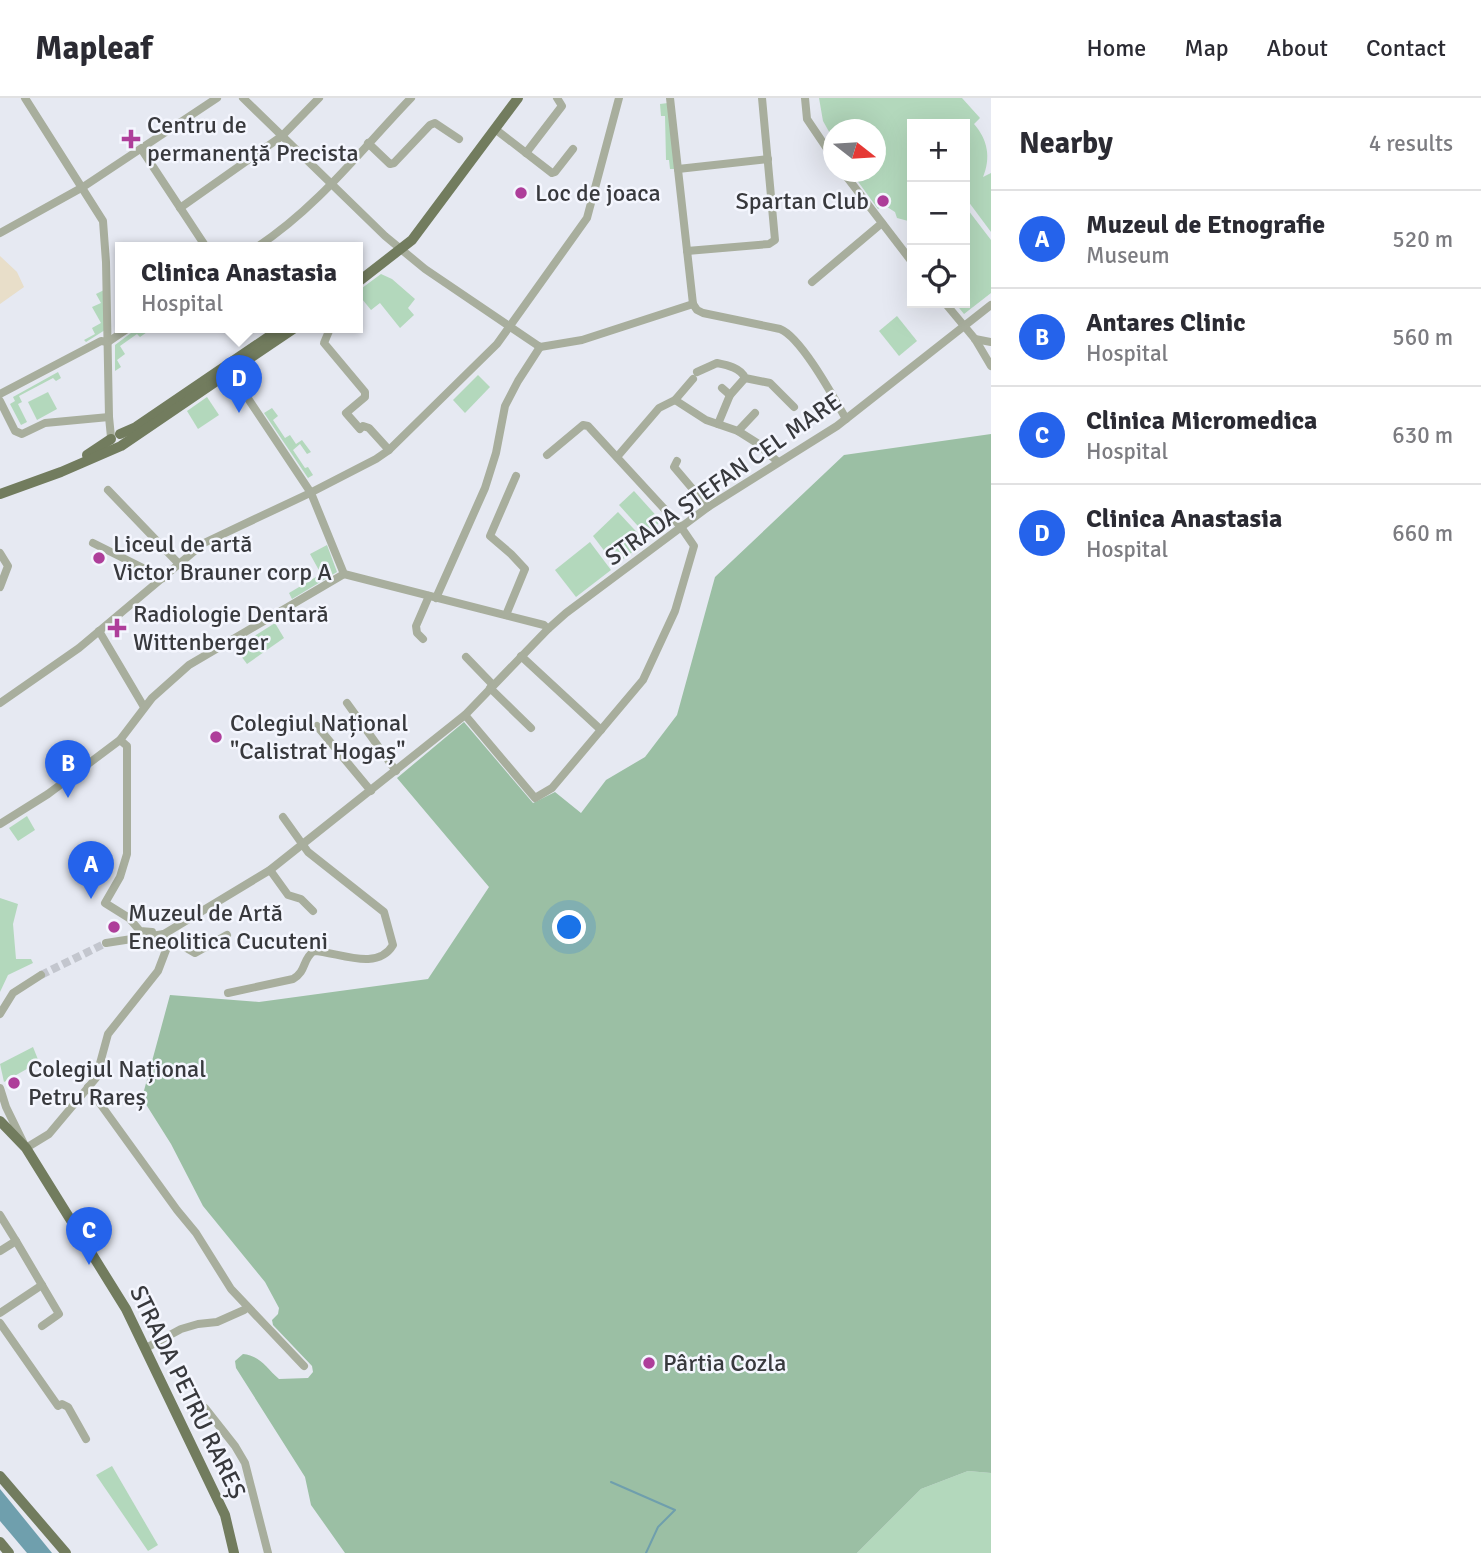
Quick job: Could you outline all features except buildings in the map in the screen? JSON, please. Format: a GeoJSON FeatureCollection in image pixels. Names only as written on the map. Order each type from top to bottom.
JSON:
{"type":"FeatureCollection","features":[{"type":"Feature","properties":{"kind":"main road"},"geometry":{"type":"LineString","coordinates":[[363,270],[399,247],[512,98]]}},
{"type":"Feature","properties":{"kind":"main road"},"geometry":{"type":"LineString","coordinates":[[363,278],[419,231],[518,98]]}},
{"type":"Feature","properties":{"kind":"main road"},"geometry":{"type":"LineString","coordinates":[[117,439],[274,333]]}},
{"type":"Feature","properties":{"kind":"main road"},"geometry":{"type":"LineString","coordinates":[[0,492],[94,452],[231,373],[288,333]]}},
{"type":"Feature","properties":{"kind":"main road","name":"STRADA PETRU RAREȘ"},"geometry":{"type":"LineString","coordinates":[[0,1121],[26,1148],[126,1309],[225,1515],[234,1553]]}},
{"type":"Feature","properties":{"kind":"main road"},"geometry":{"type":"LineString","coordinates":[[0,1476],[66,1553]]}},
{"type":"Feature","properties":{"kind":"main road"},"geometry":{"type":"LineString","coordinates":[[0,1542],[9,1553]]}},
{"type":"Feature","properties":{"kind":"street"},"geometry":{"type":"LineString","coordinates":[[25,98],[103,221],[109,420],[117,439]]}},
{"type":"Feature","properties":{"kind":"street"},"geometry":{"type":"LineString","coordinates":[[0,233],[83,187],[217,98]]}},
{"type":"Feature","properties":{"kind":"street"},"geometry":{"type":"LineString","coordinates":[[243,98],[425,269],[540,347],[582,340],[693,304]]}},
{"type":"Feature","properties":{"kind":"street"},"geometry":{"type":"LineString","coordinates":[[180,208],[282,136],[319,98]]}},
{"type":"Feature","properties":{"kind":"street"},"geometry":{"type":"LineString","coordinates":[[526,153],[562,106],[557,98]]}},
{"type":"Feature","properties":{"kind":"street"},"geometry":{"type":"LineString","coordinates":[[0,703],[99,631],[204,543],[311,493],[389,450],[497,344],[587,218],[619,98]]}},
{"type":"Feature","properties":{"kind":"street"},"geometry":{"type":"LineString","coordinates":[[670,98],[693,304],[703,313],[780,329],[789,334],[818,373],[846,419]]}},
{"type":"Feature","properties":{"kind":"street"},"geometry":{"type":"LineString","coordinates":[[687,251],[773,243],[776,236],[762,98]]}},
{"type":"Feature","properties":{"kind":"street"},"geometry":{"type":"LineString","coordinates":[[805,98],[805,112],[811,127],[823,144]]}},
{"type":"Feature","properties":{"kind":"street"},"geometry":{"type":"LineString","coordinates":[[265,242],[280,232],[333,185],[409,99]]}},
{"type":"Feature","properties":{"kind":"street"},"geometry":{"type":"LineString","coordinates":[[368,143],[390,164],[435,123],[459,139]]}},
{"type":"Feature","properties":{"kind":"street"},"geometry":{"type":"LineString","coordinates":[[495,129],[552,173],[573,149]]}},
{"type":"Feature","properties":{"kind":"street"},"geometry":{"type":"LineString","coordinates":[[142,150],[203,242]]}},
{"type":"Feature","properties":{"kind":"street"},"geometry":{"type":"LineString","coordinates":[[678,169],[768,159]]}},
{"type":"Feature","properties":{"kind":"street"},"geometry":{"type":"LineString","coordinates":[[851,182],[907,256]]}},
{"type":"Feature","properties":{"kind":"street"},"geometry":{"type":"LineString","coordinates":[[811,282],[882,223]]}},
{"type":"Feature","properties":{"kind":"street","name":"STRADA ȘTEFAN CEL MARE"},"geometry":{"type":"LineString","coordinates":[[106,943],[164,936],[271,870],[465,715],[548,629],[708,507],[846,419],[991,305]]}},
{"type":"Feature","properties":{"kind":"street"},"geometry":{"type":"LineString","coordinates":[[949,308],[975,339],[991,366]]}},
{"type":"Feature","properties":{"kind":"street"},"geometry":{"type":"LineString","coordinates":[[0,394],[101,341],[108,342],[121,333]]}},
{"type":"Feature","properties":{"kind":"street"},"geometry":{"type":"LineString","coordinates":[[328,333],[324,343],[365,392],[365,397],[346,413],[360,429],[363,426],[369,428],[389,450]]}},
{"type":"Feature","properties":{"kind":"street"},"geometry":{"type":"LineString","coordinates":[[975,339],[991,342]]}},
{"type":"Feature","properties":{"kind":"street"},"geometry":{"type":"LineString","coordinates":[[423,639],[416,629],[485,488],[496,453],[505,406],[540,347]]}},
{"type":"Feature","properties":{"kind":"street"},"geometry":{"type":"LineString","coordinates":[[617,457],[659,408],[675,400],[695,375],[717,363],[738,370],[745,378],[770,383],[794,407]]}},
{"type":"Feature","properties":{"kind":"street"},"geometry":{"type":"LineString","coordinates":[[231,373],[311,493],[344,574]]}},
{"type":"Feature","properties":{"kind":"street"},"geometry":{"type":"LineString","coordinates":[[718,424],[730,396],[745,378]]}},
{"type":"Feature","properties":{"kind":"street"},"geometry":{"type":"LineString","coordinates":[[722,388],[730,396]]}},
{"type":"Feature","properties":{"kind":"street"},"geometry":{"type":"LineString","coordinates":[[675,400],[706,420],[738,431],[757,443],[778,462]]}},
{"type":"Feature","properties":{"kind":"street"},"geometry":{"type":"LineString","coordinates":[[0,401],[15,431],[22,434],[45,423],[109,420]]}},
{"type":"Feature","properties":{"kind":"street"},"geometry":{"type":"LineString","coordinates":[[738,431],[755,413]]}},
{"type":"Feature","properties":{"kind":"street"},"geometry":{"type":"LineString","coordinates":[[465,715],[535,798],[552,788],[643,680],[674,611],[694,546],[681,527],[588,426],[583,425],[547,455]]}},
{"type":"Feature","properties":{"kind":"street"},"geometry":{"type":"LineString","coordinates":[[677,461],[674,467],[708,507]]}},
{"type":"Feature","properties":{"kind":"street"},"geometry":{"type":"LineString","coordinates":[[506,615],[524,569],[490,536],[516,476]]}},
{"type":"Feature","properties":{"kind":"street"},"geometry":{"type":"LineString","coordinates":[[108,490],[179,564]]}},
{"type":"Feature","properties":{"kind":"street"},"geometry":{"type":"LineString","coordinates":[[93,543],[163,578]]}},
{"type":"Feature","properties":{"kind":"street"},"geometry":{"type":"LineString","coordinates":[[0,553],[8,566],[0,587]]}},
{"type":"Feature","properties":{"kind":"street"},"geometry":{"type":"LineString","coordinates":[[0,824],[48,794],[120,740],[144,707],[189,665],[344,574],[544,625],[548,629]]}},
{"type":"Feature","properties":{"kind":"street"},"geometry":{"type":"LineString","coordinates":[[99,631],[144,707]]}},
{"type":"Feature","properties":{"kind":"street"},"geometry":{"type":"LineString","coordinates":[[522,656],[601,730]]}},
{"type":"Feature","properties":{"kind":"street"},"geometry":{"type":"LineString","coordinates":[[466,657],[531,729]]}},
{"type":"Feature","properties":{"kind":"street"},"geometry":{"type":"LineString","coordinates":[[347,703],[396,771]]}},
{"type":"Feature","properties":{"kind":"street"},"geometry":{"type":"LineString","coordinates":[[317,726],[371,791]]}},
{"type":"Feature","properties":{"kind":"street"},"geometry":{"type":"LineString","coordinates":[[120,740],[127,746],[127,854],[120,877],[106,903],[132,920],[140,931],[164,936],[195,953],[227,935]]}},
{"type":"Feature","properties":{"kind":"street"},"geometry":{"type":"LineString","coordinates":[[228,993],[293,978],[301,974],[309,955],[314,951],[362,960],[383,955],[393,945],[384,912],[303,846],[283,817]]}},
{"type":"Feature","properties":{"kind":"street"},"geometry":{"type":"LineString","coordinates":[[271,870],[288,895],[302,899],[313,911]]}},
{"type":"Feature","properties":{"kind":"street"},"geometry":{"type":"LineString","coordinates":[[26,1148],[49,1134],[88,1087],[99,1070],[108,1034],[158,971],[165,956],[164,936]]}},
{"type":"Feature","properties":{"kind":"street"},"geometry":{"type":"LineString","coordinates":[[0,1014],[13,993],[41,975]]}},
{"type":"Feature","properties":{"kind":"street"},"geometry":{"type":"LineString","coordinates":[[88,1087],[196,1233],[231,1289],[304,1366]]}},
{"type":"Feature","properties":{"kind":"street","name":"STRADA PETRU RAREȘ"},"geometry":{"type":"LineString","coordinates":[[0,1088],[6,1108],[26,1148]]}},
{"type":"Feature","properties":{"kind":"street"},"geometry":{"type":"LineString","coordinates":[[0,1215],[59,1314],[42,1326]]}},
{"type":"Feature","properties":{"kind":"street"},"geometry":{"type":"LineString","coordinates":[[0,1251],[16,1241]]}},
{"type":"Feature","properties":{"kind":"street"},"geometry":{"type":"LineString","coordinates":[[0,1313],[42,1285]]}},
{"type":"Feature","properties":{"kind":"street"},"geometry":{"type":"LineString","coordinates":[[146,1348],[181,1329],[223,1320],[244,1310]]}},
{"type":"Feature","properties":{"kind":"street"},"geometry":{"type":"LineString","coordinates":[[0,1323],[58,1406],[62,1404],[68,1407],[86,1439]]}},
{"type":"Feature","properties":{"kind":"street"},"geometry":{"type":"LineString","coordinates":[[205,1408],[244,1463],[268,1553]]}},
{"type":"Feature","properties":{"kind":"shaded area"},"geometry":{"type":"Polygon","coordinates":[[[0,256],[17,272],[24,287],[0,304],[0,256]]]}},
{"type":"Feature","properties":{"kind":"green space"},"geometry":{"type":"Polygon","coordinates":[[[819,98],[962,98],[980,118],[974,124],[987,149],[983,177],[991,173],[991,232],[970,204],[970,119],[907,119],[907,221],[897,218],[895,212],[884,205],[878,209],[858,182],[886,182],[886,119],[823,121],[819,98]]]}},
{"type":"Feature","properties":{"kind":"green space"},"geometry":{"type":"Polygon","coordinates":[[[668,103],[675,169],[670,169],[669,160],[666,160],[665,116],[661,116],[660,104],[668,103]]]}},
{"type":"Feature","properties":{"kind":"green space"},"geometry":{"type":"Polygon","coordinates":[[[970,213],[991,240],[991,293],[964,314],[959,308],[970,308],[970,213]]]}},
{"type":"Feature","properties":{"kind":"green space"},"geometry":{"type":"Polygon","coordinates":[[[381,274],[392,279],[415,299],[408,308],[414,315],[400,328],[380,303],[371,310],[363,300],[363,287],[381,274]]]}},
{"type":"Feature","properties":{"kind":"green space"},"geometry":{"type":"Polygon","coordinates":[[[104,290],[105,330],[86,342],[84,340],[95,334],[92,328],[101,323],[92,307],[101,303],[96,294],[104,290]]]}},
{"type":"Feature","properties":{"kind":"green space"},"geometry":{"type":"Polygon","coordinates":[[[897,316],[917,341],[899,356],[879,331],[897,316]]]}},
{"type":"Feature","properties":{"kind":"green space"},"geometry":{"type":"Polygon","coordinates":[[[131,333],[146,333],[140,337],[137,334],[120,346],[125,354],[117,360],[121,367],[115,371],[115,345],[131,333]]]}},
{"type":"Feature","properties":{"kind":"green space"},"geometry":{"type":"Polygon","coordinates":[[[58,372],[61,378],[56,381],[53,378],[19,396],[22,402],[18,404],[27,422],[21,425],[10,404],[15,401],[13,397],[58,372]]]}},
{"type":"Feature","properties":{"kind":"green space"},"geometry":{"type":"Polygon","coordinates":[[[478,375],[490,387],[465,413],[453,400],[478,375]]]}},
{"type":"Feature","properties":{"kind":"green space"},"geometry":{"type":"Polygon","coordinates":[[[48,392],[57,409],[37,420],[28,402],[48,392]]]}},
{"type":"Feature","properties":{"kind":"green space"},"geometry":{"type":"Polygon","coordinates":[[[207,397],[219,415],[198,429],[187,411],[207,397]]]}},
{"type":"Feature","properties":{"kind":"green space"},"geometry":{"type":"Polygon","coordinates":[[[272,408],[278,416],[273,420],[285,438],[290,435],[296,444],[302,440],[311,452],[307,454],[300,444],[293,450],[313,475],[308,478],[264,413],[272,408]]]}},
{"type":"Feature","properties":{"kind":"green space"},"geometry":{"type":"Polygon","coordinates":[[[991,434],[991,1473],[968,1471],[921,1489],[857,1553],[345,1553],[311,1505],[305,1477],[236,1368],[235,1361],[243,1354],[254,1357],[279,1379],[308,1378],[313,1372],[312,1366],[273,1325],[272,1320],[278,1314],[279,1308],[265,1282],[203,1206],[171,1144],[142,1098],[170,995],[259,1002],[428,979],[489,887],[397,778],[464,722],[533,803],[555,792],[581,813],[606,780],[645,757],[677,715],[715,577],[844,455],[991,434]]]}},
{"type":"Feature","properties":{"kind":"green space"},"geometry":{"type":"Polygon","coordinates":[[[634,491],[661,521],[646,535],[619,505],[634,491]]]}},
{"type":"Feature","properties":{"kind":"green space"},"geometry":{"type":"Polygon","coordinates":[[[618,512],[646,542],[615,565],[593,536],[618,512]]]}},
{"type":"Feature","properties":{"kind":"green space"},"geometry":{"type":"Polygon","coordinates":[[[590,542],[611,570],[576,597],[555,570],[590,542]]]}},
{"type":"Feature","properties":{"kind":"green space"},"geometry":{"type":"Polygon","coordinates":[[[327,545],[337,572],[292,599],[289,593],[321,574],[310,554],[327,545]]]}},
{"type":"Feature","properties":{"kind":"green space"},"geometry":{"type":"Polygon","coordinates":[[[275,623],[284,638],[247,664],[235,648],[275,623]]]}},
{"type":"Feature","properties":{"kind":"green space"},"geometry":{"type":"Polygon","coordinates":[[[27,816],[35,830],[18,841],[9,828],[27,816]]]}},
{"type":"Feature","properties":{"kind":"green space"},"geometry":{"type":"Polygon","coordinates":[[[0,898],[18,904],[13,924],[16,959],[31,959],[33,963],[8,975],[0,992],[0,898]]]}},
{"type":"Feature","properties":{"kind":"green space"},"geometry":{"type":"Polygon","coordinates":[[[33,1047],[39,1062],[4,1082],[0,1064],[33,1047]]]}},
{"type":"Feature","properties":{"kind":"green space"},"geometry":{"type":"Polygon","coordinates":[[[112,1466],[158,1545],[148,1551],[96,1475],[112,1466]]]}},
{"type":"Feature","properties":{"kind":"green space"},"geometry":{"type":"Polygon","coordinates":[[[968,1471],[991,1473],[991,1553],[857,1553],[921,1489],[968,1471]]]}},
{"type":"Feature","properties":{"kind":"water"},"geometry":{"type":"Polygon","coordinates":[[[0,1489],[52,1553],[27,1553],[0,1521],[0,1489]]]}},
{"type":"Feature","properties":{"kind":"waterway"},"geometry":{"type":"LineString","coordinates":[[611,1482],[675,1510],[658,1527],[646,1553]]}},
{"type":"Feature","properties":{"kind":"tunnel"},"geometry":{"type":"LineString","coordinates":[[41,975],[106,943]]}},
{"type":"Feature","properties":{"kind":"place","name":"Centru de permanenţă Precista"},"geometry":{"type":"Point","coordinates":[131,139]}},
{"type":"Feature","properties":{"kind":"place","name":"Loc de joaca"},"geometry":{"type":"Point","coordinates":[521,193]}},
{"type":"Feature","properties":{"kind":"place","name":"Spartan Club"},"geometry":{"type":"Point","coordinates":[883,201]}},
{"type":"Feature","properties":{"kind":"place","name":"Clinica Anastasia"},"geometry":{"type":"Point","coordinates":[239,413]}},
{"type":"Feature","properties":{"kind":"place","name":"Liceul de artă Victor Brauner corp A"},"geometry":{"type":"Point","coordinates":[99,558]}},
{"type":"Feature","properties":{"kind":"place","name":"Radiologie Dentară Wittenberger"},"geometry":{"type":"Point","coordinates":[117,628]}},
{"type":"Feature","properties":{"kind":"place","name":"Colegiul Național \"Calistrat Hogaș\""},"geometry":{"type":"Point","coordinates":[216,737]}},
{"type":"Feature","properties":{"kind":"place","name":"Antares Clinic"},"geometry":{"type":"Point","coordinates":[68,798]}},
{"type":"Feature","properties":{"kind":"place","name":"Muzeul de Etnografie"},"geometry":{"type":"Point","coordinates":[91,899]}},
{"type":"Feature","properties":{"kind":"place","name":"Muzeul de Artă Eneolitica Cucuteni"},"geometry":{"type":"Point","coordinates":[114,927]}},
{"type":"Feature","properties":{"kind":"place","name":"Colegiul Național Petru Rareș"},"geometry":{"type":"Point","coordinates":[14,1083]}},
{"type":"Feature","properties":{"kind":"place","name":"Clinica Micromedica"},"geometry":{"type":"Point","coordinates":[89,1265]}},
{"type":"Feature","properties":{"kind":"place","name":"Pârtia Cozla"},"geometry":{"type":"Point","coordinates":[649,1363]}}]}
